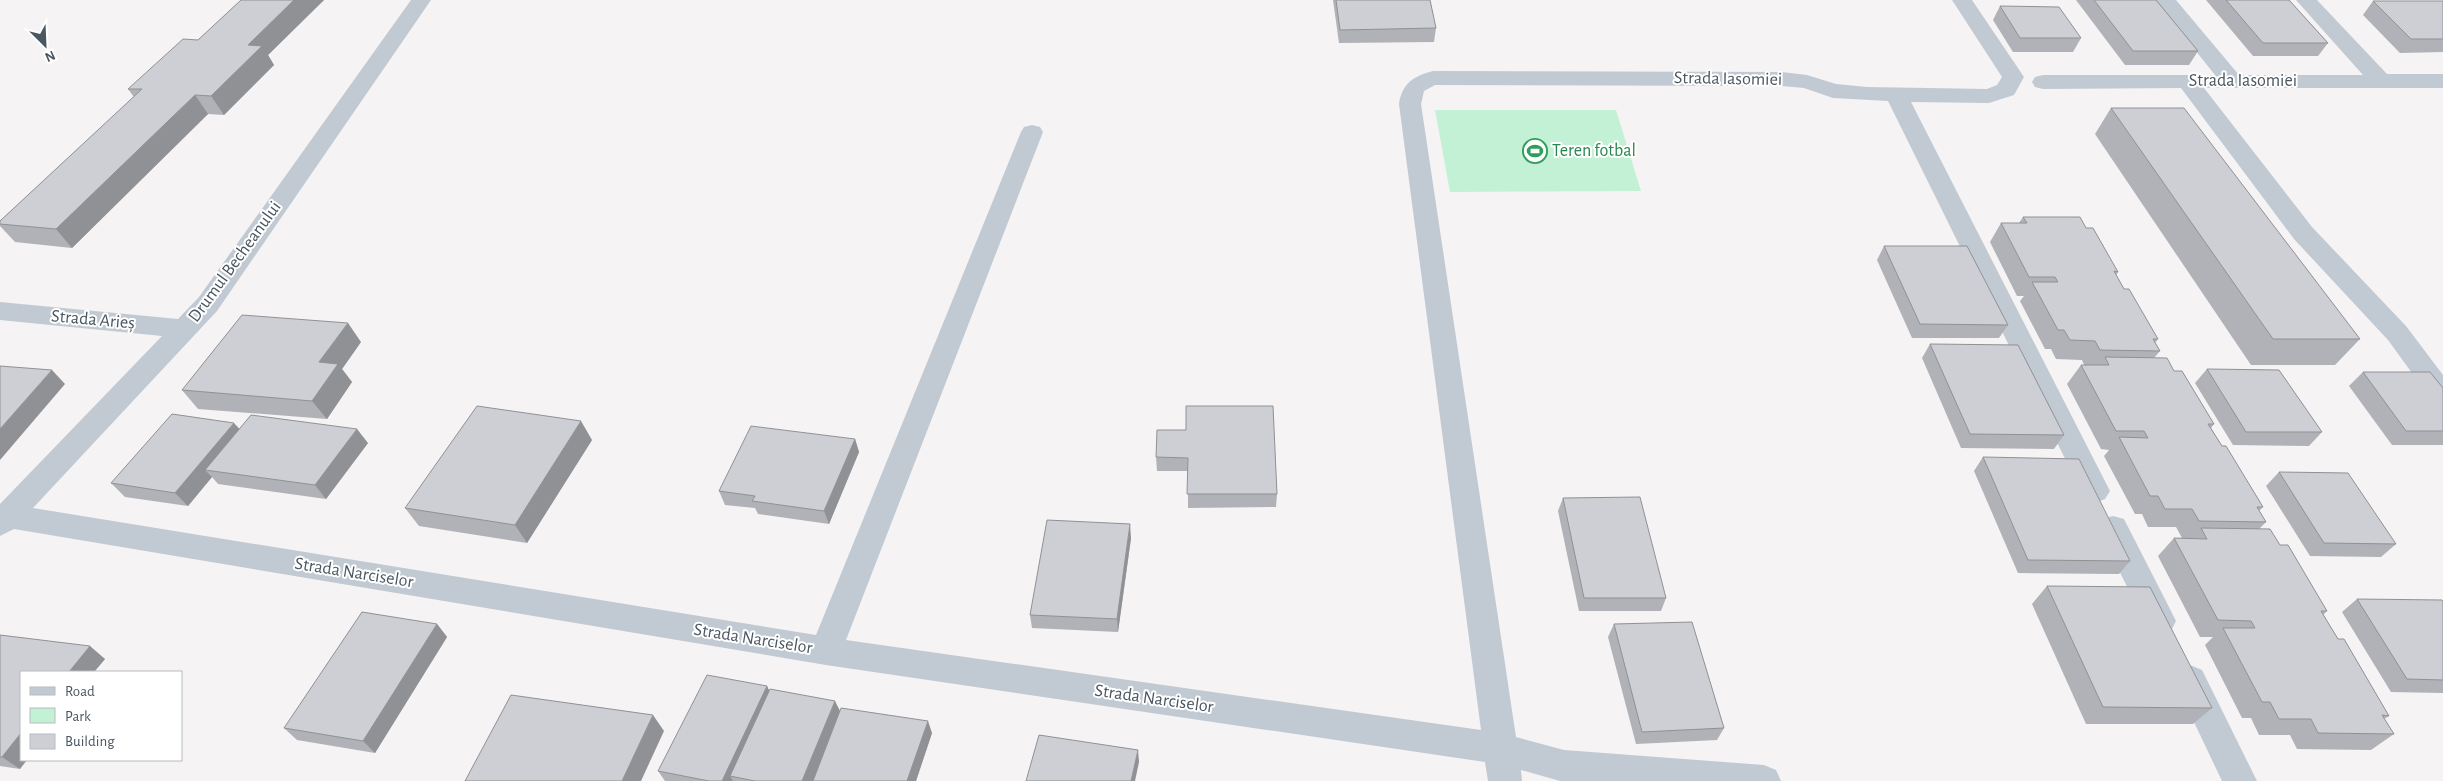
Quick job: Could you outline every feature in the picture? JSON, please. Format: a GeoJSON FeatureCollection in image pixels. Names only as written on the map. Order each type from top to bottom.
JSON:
{"type":"FeatureCollection","features":[{"type":"Feature","properties":{"kind":"street","name":"Drumul Becheanului"},"geometry":{"type":"LineString","coordinates":[[4,520],[208,304],[421,0]]}},
{"type":"Feature","properties":{"kind":"street","name":"Strada Iasomiei"},"geometry":{"type":"LineString","coordinates":[[1503,765],[1410,104],[1412,92],[1419,83],[1433,78],[1782,79],[1807,82],[1833,91],[1897,96],[1989,96],[2006,90],[2013,78],[1962,0]]}},
{"type":"Feature","properties":{"kind":"street"},"geometry":{"type":"LineString","coordinates":[[2165,0],[2232,81]]}},
{"type":"Feature","properties":{"kind":"street"},"geometry":{"type":"LineString","coordinates":[[2306,0],[2381,81]]}},
{"type":"Feature","properties":{"kind":"street","name":"Strada Iasomiei"},"geometry":{"type":"LineString","coordinates":[[2043,82],[2443,80]]}},
{"type":"Feature","properties":{"kind":"street"},"geometry":{"type":"LineString","coordinates":[[2188,81],[2303,233],[2397,333],[2443,395]]}},
{"type":"Feature","properties":{"kind":"street"},"geometry":{"type":"LineString","coordinates":[[1897,96],[2240,781]]}},
{"type":"Feature","properties":{"kind":"street"},"geometry":{"type":"LineString","coordinates":[[826,651],[1032,132]]}},
{"type":"Feature","properties":{"kind":"street","name":"Strada Arieș"},"geometry":{"type":"LineString","coordinates":[[0,311],[186,329]]}},
{"type":"Feature","properties":{"kind":"street","name":"Strada Narciselor"},"geometry":{"type":"LineString","coordinates":[[4,520],[826,651],[1503,765],[1564,766],[1764,781]]}},
{"type":"Feature","properties":{"kind":"green space","name":"Teren fotbal"},"geometry":{"type":"Polygon","coordinates":[[[1435,110],[1616,110],[1641,191],[1450,192],[1435,110]]]}},
{"type":"Feature","properties":{"kind":"building"},"geometry":{"type":"Polygon","coordinates":[[[241,0],[294,0],[248,45],[262,46],[211,96],[195,95],[56,229],[0,224],[0,221],[142,89],[128,89],[183,39],[198,40],[241,0]]]}},
{"type":"Feature","properties":{"kind":"building"},"geometry":{"type":"Polygon","coordinates":[[[1336,0],[1430,0],[1436,28],[1340,30],[1336,0]]]}},
{"type":"Feature","properties":{"kind":"building"},"geometry":{"type":"Polygon","coordinates":[[[2094,0],[2156,0],[2198,51],[2133,51],[2094,0]]]}},
{"type":"Feature","properties":{"kind":"building"},"geometry":{"type":"Polygon","coordinates":[[[2226,0],[2289,0],[2328,43],[2263,43],[2226,0]]]}},
{"type":"Feature","properties":{"kind":"building"},"geometry":{"type":"Polygon","coordinates":[[[2373,1],[2443,1],[2443,39],[2411,39],[2373,1]]]}},
{"type":"Feature","properties":{"kind":"building"},"geometry":{"type":"Polygon","coordinates":[[[2000,6],[2059,7],[2081,38],[2020,38],[2000,6]]]}},
{"type":"Feature","properties":{"kind":"building"},"geometry":{"type":"Polygon","coordinates":[[[2111,108],[2184,108],[2360,339],[2273,339],[2111,108]]]}},
{"type":"Feature","properties":{"kind":"building"},"geometry":{"type":"Polygon","coordinates":[[[2023,217],[2080,217],[2086,228],[2093,228],[2118,272],[2114,271],[2124,289],[2129,289],[2158,339],[2153,339],[2160,351],[2100,350],[2095,341],[2070,340],[2064,330],[2058,330],[2032,282],[2058,282],[2055,277],[2029,277],[2001,223],[2027,223],[2023,217]]]}},
{"type":"Feature","properties":{"kind":"building"},"geometry":{"type":"Polygon","coordinates":[[[1884,246],[1967,246],[2008,325],[1920,324],[1884,246]]]}},
{"type":"Feature","properties":{"kind":"building"},"geometry":{"type":"Polygon","coordinates":[[[242,315],[348,323],[319,362],[338,364],[312,401],[182,390],[242,315]]]}},
{"type":"Feature","properties":{"kind":"building"},"geometry":{"type":"Polygon","coordinates":[[[1930,344],[2018,345],[2064,435],[1970,434],[1930,344]]]}},
{"type":"Feature","properties":{"kind":"building"},"geometry":{"type":"Polygon","coordinates":[[[2105,357],[2167,358],[2174,371],[2182,371],[2214,424],[2208,424],[2222,446],[2226,446],[2263,507],[2257,507],[2266,522],[2199,521],[2192,509],[2165,509],[2158,496],[2150,496],[2119,437],[2148,438],[2144,431],[2116,431],[2081,365],[2109,365],[2105,357]]]}},
{"type":"Feature","properties":{"kind":"building"},"geometry":{"type":"Polygon","coordinates":[[[0,366],[52,370],[0,429],[0,366]]]}},
{"type":"Feature","properties":{"kind":"building"},"geometry":{"type":"Polygon","coordinates":[[[2207,369],[2279,370],[2322,432],[2246,432],[2207,369]]]}},
{"type":"Feature","properties":{"kind":"building"},"geometry":{"type":"Polygon","coordinates":[[[2363,372],[2430,372],[2443,388],[2443,431],[2406,431],[2363,372]]]}},
{"type":"Feature","properties":{"kind":"building"},"geometry":{"type":"Polygon","coordinates":[[[477,406],[581,421],[515,525],[405,508],[477,406]]]}},
{"type":"Feature","properties":{"kind":"building"},"geometry":{"type":"Polygon","coordinates":[[[1186,406],[1273,406],[1277,494],[1187,494],[1188,458],[1156,457],[1157,430],[1186,430],[1186,406]]]}},
{"type":"Feature","properties":{"kind":"building"},"geometry":{"type":"Polygon","coordinates":[[[172,414],[234,423],[175,493],[111,483],[172,414]]]}},
{"type":"Feature","properties":{"kind":"building"},"geometry":{"type":"Polygon","coordinates":[[[251,415],[357,429],[315,485],[205,470],[251,415]]]}},
{"type":"Feature","properties":{"kind":"building"},"geometry":{"type":"Polygon","coordinates":[[[751,426],[855,439],[824,511],[752,501],[755,496],[719,491],[751,426]]]}},
{"type":"Feature","properties":{"kind":"building"},"geometry":{"type":"Polygon","coordinates":[[[1983,457],[2079,459],[2130,561],[2028,560],[1983,457]]]}},
{"type":"Feature","properties":{"kind":"building"},"geometry":{"type":"Polygon","coordinates":[[[2279,472],[2348,473],[2396,544],[2324,543],[2279,472]]]}},
{"type":"Feature","properties":{"kind":"building"},"geometry":{"type":"Polygon","coordinates":[[[1640,497],[1666,598],[1584,598],[1563,498],[1640,497]]]}},
{"type":"Feature","properties":{"kind":"building"},"geometry":{"type":"Polygon","coordinates":[[[1047,520],[1130,524],[1117,619],[1030,615],[1047,520]]]}},
{"type":"Feature","properties":{"kind":"building"},"geometry":{"type":"Polygon","coordinates":[[[2201,528],[2270,529],[2280,545],[2288,545],[2327,611],[2321,611],[2338,639],[2344,639],[2389,716],[2382,715],[2394,734],[2318,733],[2311,719],[2279,719],[2270,702],[2262,702],[2223,628],[2255,628],[2251,621],[2218,620],[2174,538],[2207,539],[2201,528]]]}},
{"type":"Feature","properties":{"kind":"building"},"geometry":{"type":"Polygon","coordinates":[[[2047,586],[2150,587],[2212,708],[2103,707],[2047,586]]]}},
{"type":"Feature","properties":{"kind":"building"},"geometry":{"type":"Polygon","coordinates":[[[2357,599],[2442,600],[2443,680],[2407,679],[2357,599]]]}},
{"type":"Feature","properties":{"kind":"building"},"geometry":{"type":"Polygon","coordinates":[[[362,612],[437,624],[363,741],[284,728],[362,612]]]}},
{"type":"Feature","properties":{"kind":"building"},"geometry":{"type":"Polygon","coordinates":[[[1692,622],[1724,728],[1642,732],[1614,624],[1692,622]]]}},
{"type":"Feature","properties":{"kind":"building"},"geometry":{"type":"Polygon","coordinates":[[[0,635],[90,646],[70,671],[20,671],[20,734],[2,757],[0,757],[0,635]]]}},
{"type":"Feature","properties":{"kind":"building"},"geometry":{"type":"Polygon","coordinates":[[[707,675],[767,686],[722,781],[709,781],[658,771],[707,675]]]}},
{"type":"Feature","properties":{"kind":"building"},"geometry":{"type":"Polygon","coordinates":[[[770,689],[835,701],[802,781],[755,781],[730,776],[770,689]]]}},
{"type":"Feature","properties":{"kind":"building"},"geometry":{"type":"Polygon","coordinates":[[[511,695],[653,715],[622,781],[465,781],[511,695]]]}},
{"type":"Feature","properties":{"kind":"building"},"geometry":{"type":"Polygon","coordinates":[[[841,708],[928,721],[907,781],[813,781],[841,708]]]}},
{"type":"Feature","properties":{"kind":"building"},"geometry":{"type":"Polygon","coordinates":[[[1039,735],[1138,750],[1131,781],[1026,781],[1039,735]]]}},
{"type":"Feature","properties":{"kind":"place","name":"Teren fotbal"},"geometry":{"type":"Point","coordinates":[1535,151]}}]}
